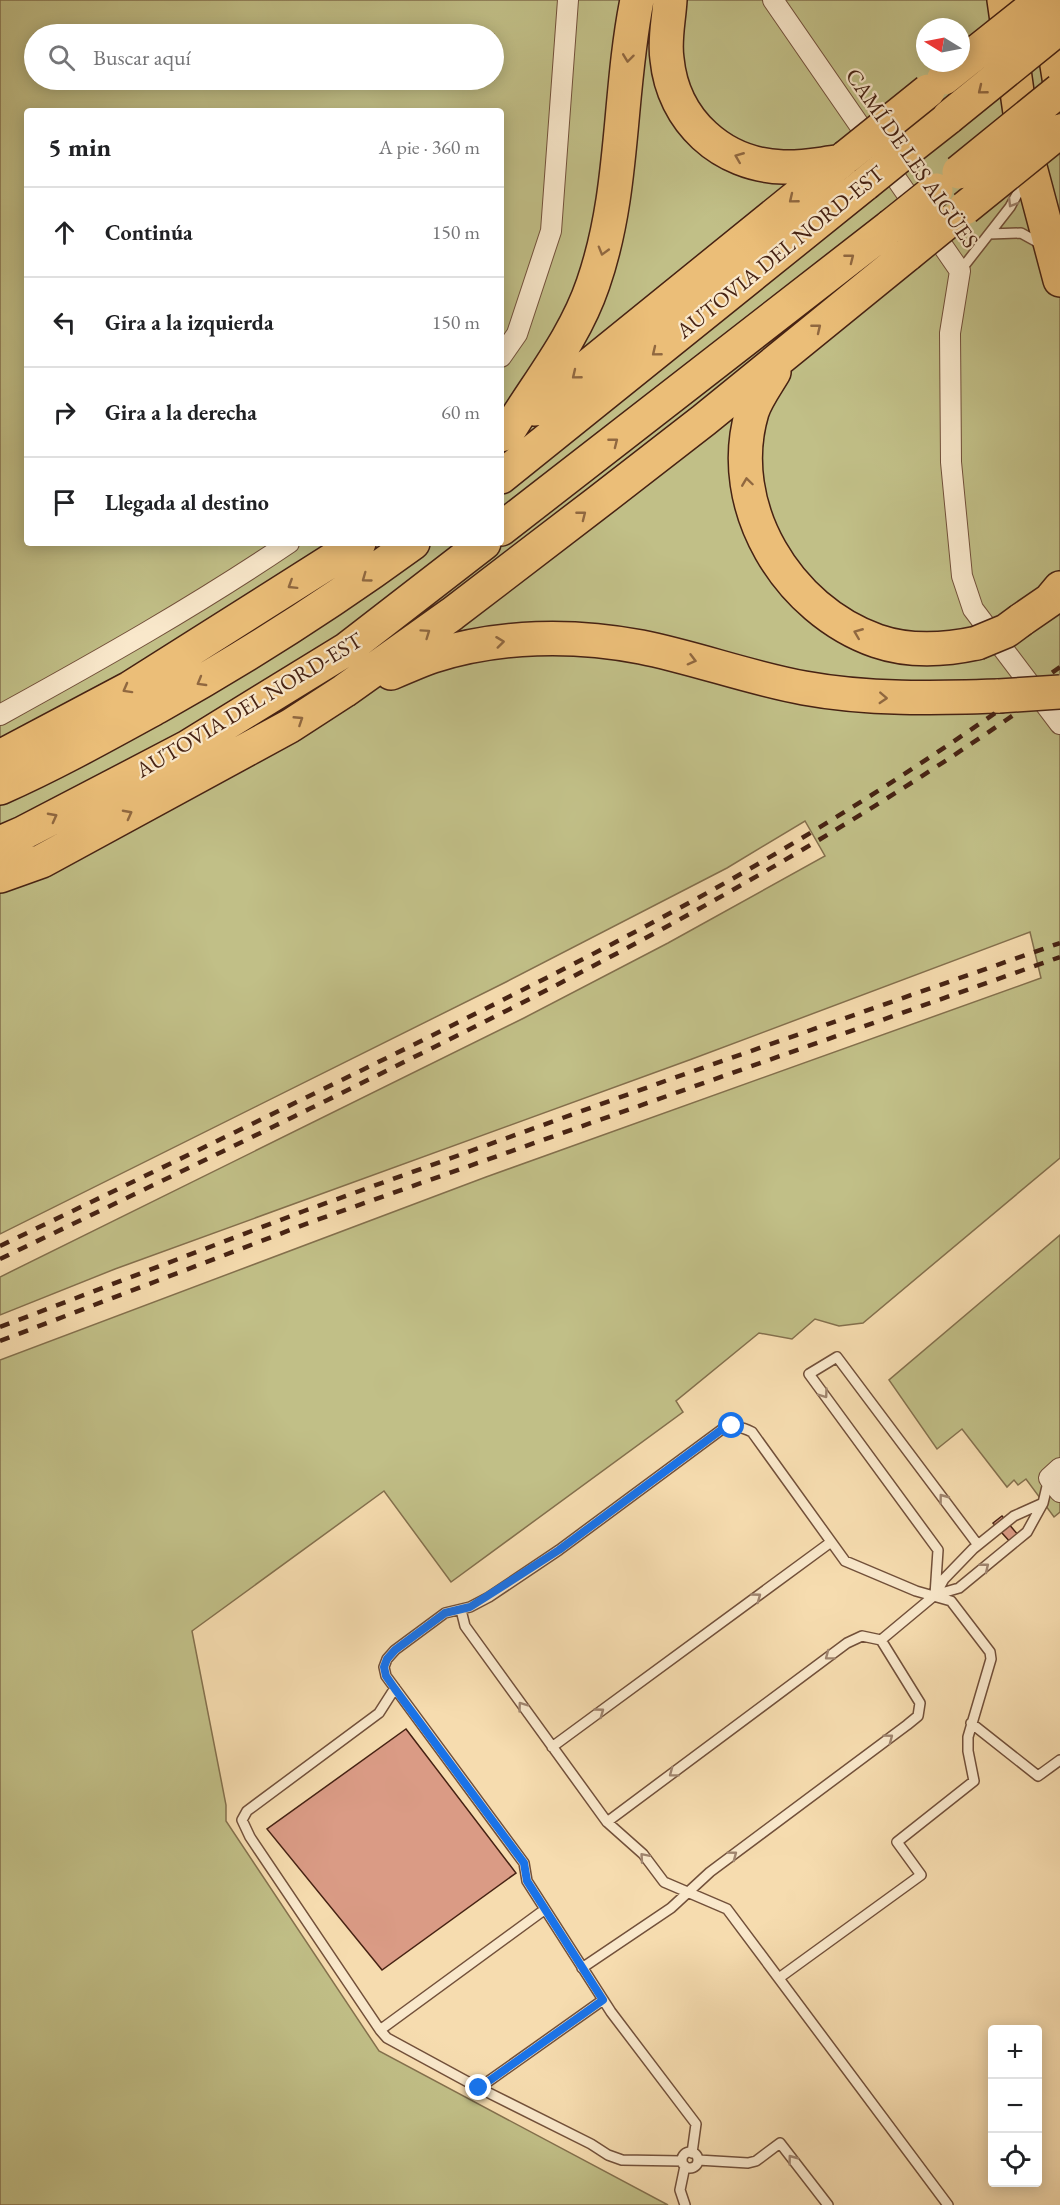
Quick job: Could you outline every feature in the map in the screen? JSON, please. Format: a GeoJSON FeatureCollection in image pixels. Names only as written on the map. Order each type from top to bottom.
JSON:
{"type":"FeatureCollection","features":[{"type":"Feature","properties":{"kind":"highway"},"geometry":{"type":"LineString","coordinates":[[506,431],[561,352],[578,321],[593,286],[606,244],[616,192],[626,73],[637,0]]}},
{"type":"Feature","properties":{"kind":"highway"},"geometry":{"type":"LineString","coordinates":[[670,0],[666,59],[675,97],[694,126],[733,156],[759,164],[785,167],[842,159]]}},
{"type":"Feature","properties":{"kind":"highway"},"geometry":{"type":"LineString","coordinates":[[1004,0],[1025,148],[1060,280]]}},
{"type":"Feature","properties":{"kind":"highway"},"geometry":{"type":"LineString","coordinates":[[506,431],[842,159],[1044,0],[1060,84]]}},
{"type":"Feature","properties":{"kind":"highway","name":"AUTOVIA DEL NORD-EST"},"geometry":{"type":"LineString","coordinates":[[504,475],[1060,27]]}},
{"type":"Feature","properties":{"kind":"highway","name":"AUTOVIA DEL NORD-EST"},"geometry":{"type":"LineString","coordinates":[[504,528],[891,226],[1060,90]]}},
{"type":"Feature","properties":{"kind":"highway"},"geometry":{"type":"LineString","coordinates":[[0,876],[42,861],[290,726],[344,691],[452,614],[786,354],[1060,131]]}},
{"type":"Feature","properties":{"kind":"highway"},"geometry":{"type":"LineString","coordinates":[[786,354],[752,411],[746,447],[746,482],[757,522],[772,555],[793,583],[819,609],[847,629],[880,642],[915,648],[951,649],[976,643],[1006,631],[1050,600],[1060,588]]}},
{"type":"Feature","properties":{"kind":"highway"},"geometry":{"type":"LineString","coordinates":[[0,757],[130,688],[354,546]]}},
{"type":"Feature","properties":{"kind":"highway","name":"AUTOVIA DEL NORD-EST"},"geometry":{"type":"LineString","coordinates":[[0,788],[101,738],[280,635],[409,546]]}},
{"type":"Feature","properties":{"kind":"highway","name":"AUTOVIA DEL NORD-EST"},"geometry":{"type":"LineString","coordinates":[[0,843],[186,748],[347,649],[480,546]]}},
{"type":"Feature","properties":{"kind":"highway"},"geometry":{"type":"LineString","coordinates":[[344,691],[433,656],[500,641],[548,639],[600,641],[642,648],[783,684],[855,696],[903,699],[1060,692]]}},
{"type":"Feature","properties":{"kind":"street"},"geometry":{"type":"LineString","coordinates":[[504,353],[517,334],[550,231],[568,0]]}},
{"type":"Feature","properties":{"kind":"street","name":"CAMÍ DE LES AIGÜES"},"geometry":{"type":"LineString","coordinates":[[773,0],[960,271],[950,333],[951,462],[962,576],[973,609],[1060,724]]}},
{"type":"Feature","properties":{"kind":"street"},"geometry":{"type":"LineString","coordinates":[[0,715],[114,652],[284,546]]}},
{"type":"Feature","properties":{"kind":"lane"},"geometry":{"type":"LineString","coordinates":[[960,271],[1010,207],[1030,169]]}},
{"type":"Feature","properties":{"kind":"lane"},"geometry":{"type":"LineString","coordinates":[[989,234],[1021,233],[1050,249]]}},
{"type":"Feature","properties":{"kind":"lane"},"geometry":{"type":"LineString","coordinates":[[935,1595],[938,1550],[809,1374],[837,1356],[978,1545]]}},
{"type":"Feature","properties":{"kind":"lane"},"geometry":{"type":"LineString","coordinates":[[395,1689],[379,1713],[247,1811],[242,1820],[250,1837],[380,2030],[396,2043],[591,2144],[608,2156],[622,2160],[684,2164],[694,2167],[696,2124],[603,2000],[527,1881],[524,1863],[395,1689],[386,1676],[384,1667],[387,1659],[395,1650],[445,1613],[470,1607],[559,1550],[721,1430],[732,1426],[743,1427],[752,1432],[845,1561],[871,1574],[916,1591],[951,1600],[990,1652],[990,1668],[968,1737],[968,1751],[974,1781],[897,1842],[921,1875],[779,1978]]}},
{"type":"Feature","properties":{"kind":"lane"},"geometry":{"type":"LineString","coordinates":[[935,1595],[958,1588],[1022,1537],[1056,1479]]}},
{"type":"Feature","properties":{"kind":"lane"},"geometry":{"type":"LineString","coordinates":[[881,1640],[935,1595],[944,1579],[978,1545],[1014,1516],[1043,1503]]}},
{"type":"Feature","properties":{"kind":"lane"},"geometry":{"type":"LineString","coordinates":[[552,1747],[831,1542]]}},
{"type":"Feature","properties":{"kind":"lane"},"geometry":{"type":"LineString","coordinates":[[461,1610],[465,1626],[607,1822],[643,1854],[664,1882],[728,1909],[946,2204]]}},
{"type":"Feature","properties":{"kind":"lane"},"geometry":{"type":"LineString","coordinates":[[582,1968],[671,1908],[710,1872],[918,1716],[920,1703],[881,1640],[862,1636],[847,1643],[607,1822]]}},
{"type":"Feature","properties":{"kind":"lane"},"geometry":{"type":"LineString","coordinates":[[971,1723],[1038,1776],[1060,1760]]}},
{"type":"Feature","properties":{"kind":"lane"},"geometry":{"type":"LineString","coordinates":[[380,2030],[544,1910]]}},
{"type":"Feature","properties":{"kind":"lane"},"geometry":{"type":"LineString","coordinates":[[479,2088],[603,2000]]}},
{"type":"Feature","properties":{"kind":"lane"},"geometry":{"type":"LineString","coordinates":[[695,2156],[748,2163],[756,2161],[780,2144],[828,2205]]}},
{"type":"Feature","properties":{"kind":"lane"},"geometry":{"type":"LineString","coordinates":[[684,2164],[680,2190],[685,2205]]}},
{"type":"Feature","properties":{"kind":"shaded area"},"geometry":{"type":"Polygon","coordinates":[[[0,0],[1060,0],[1060,1158],[863,1323],[839,1326],[815,1319],[792,1339],[759,1333],[676,1401],[683,1412],[451,1582],[384,1491],[192,1631],[226,1805],[226,1821],[379,2051],[668,2205],[0,2205],[0,1360],[486,1177],[1041,978],[1030,932],[692,1059],[115,1269],[0,1315],[0,1277],[524,1018],[668,943],[825,856],[805,821],[727,868],[506,982],[0,1234],[0,0]]]}},
{"type":"Feature","properties":{"kind":"shaded area"},"geometry":{"type":"Polygon","coordinates":[[[1060,1235],[1060,1512],[1054,1517],[1026,1479],[1018,1485],[1014,1480],[1007,1487],[962,1429],[937,1449],[889,1380],[1060,1235]]]}},
{"type":"Feature","properties":{"kind":"building"},"geometry":{"type":"Polygon","coordinates":[[[1002,1516],[1019,1536],[1011,1543],[993,1523],[1002,1516]]]}},
{"type":"Feature","properties":{"kind":"building"},"geometry":{"type":"Polygon","coordinates":[[[406,1729],[516,1873],[382,1970],[267,1829],[406,1729]]]}},
{"type":"Feature","properties":{"kind":"railway"},"geometry":{"type":"LineString","coordinates":[[0,1246],[415,1044],[707,893],[798,841],[887,785],[1060,667]]}},
{"type":"Feature","properties":{"kind":"railway"},"geometry":{"type":"LineString","coordinates":[[0,1259],[489,1020],[657,932],[740,886],[903,788],[982,737],[1060,682]]}},
{"type":"Feature","properties":{"kind":"railway"},"geometry":{"type":"LineString","coordinates":[[0,1327],[304,1211],[668,1080],[1060,943]]}},
{"type":"Feature","properties":{"kind":"railway"},"geometry":{"type":"LineString","coordinates":[[0,1341],[311,1222],[1060,957]]}},
{"type":"Feature","properties":{"kind":"route"},"geometry":{"type":"LineString","coordinates":[[479,2088],[603,2000],[527,1881],[524,1863],[386,1676],[384,1667],[387,1659],[395,1650],[445,1613],[470,1607],[489,1597],[559,1550],[721,1430],[732,1426]]}}]}
